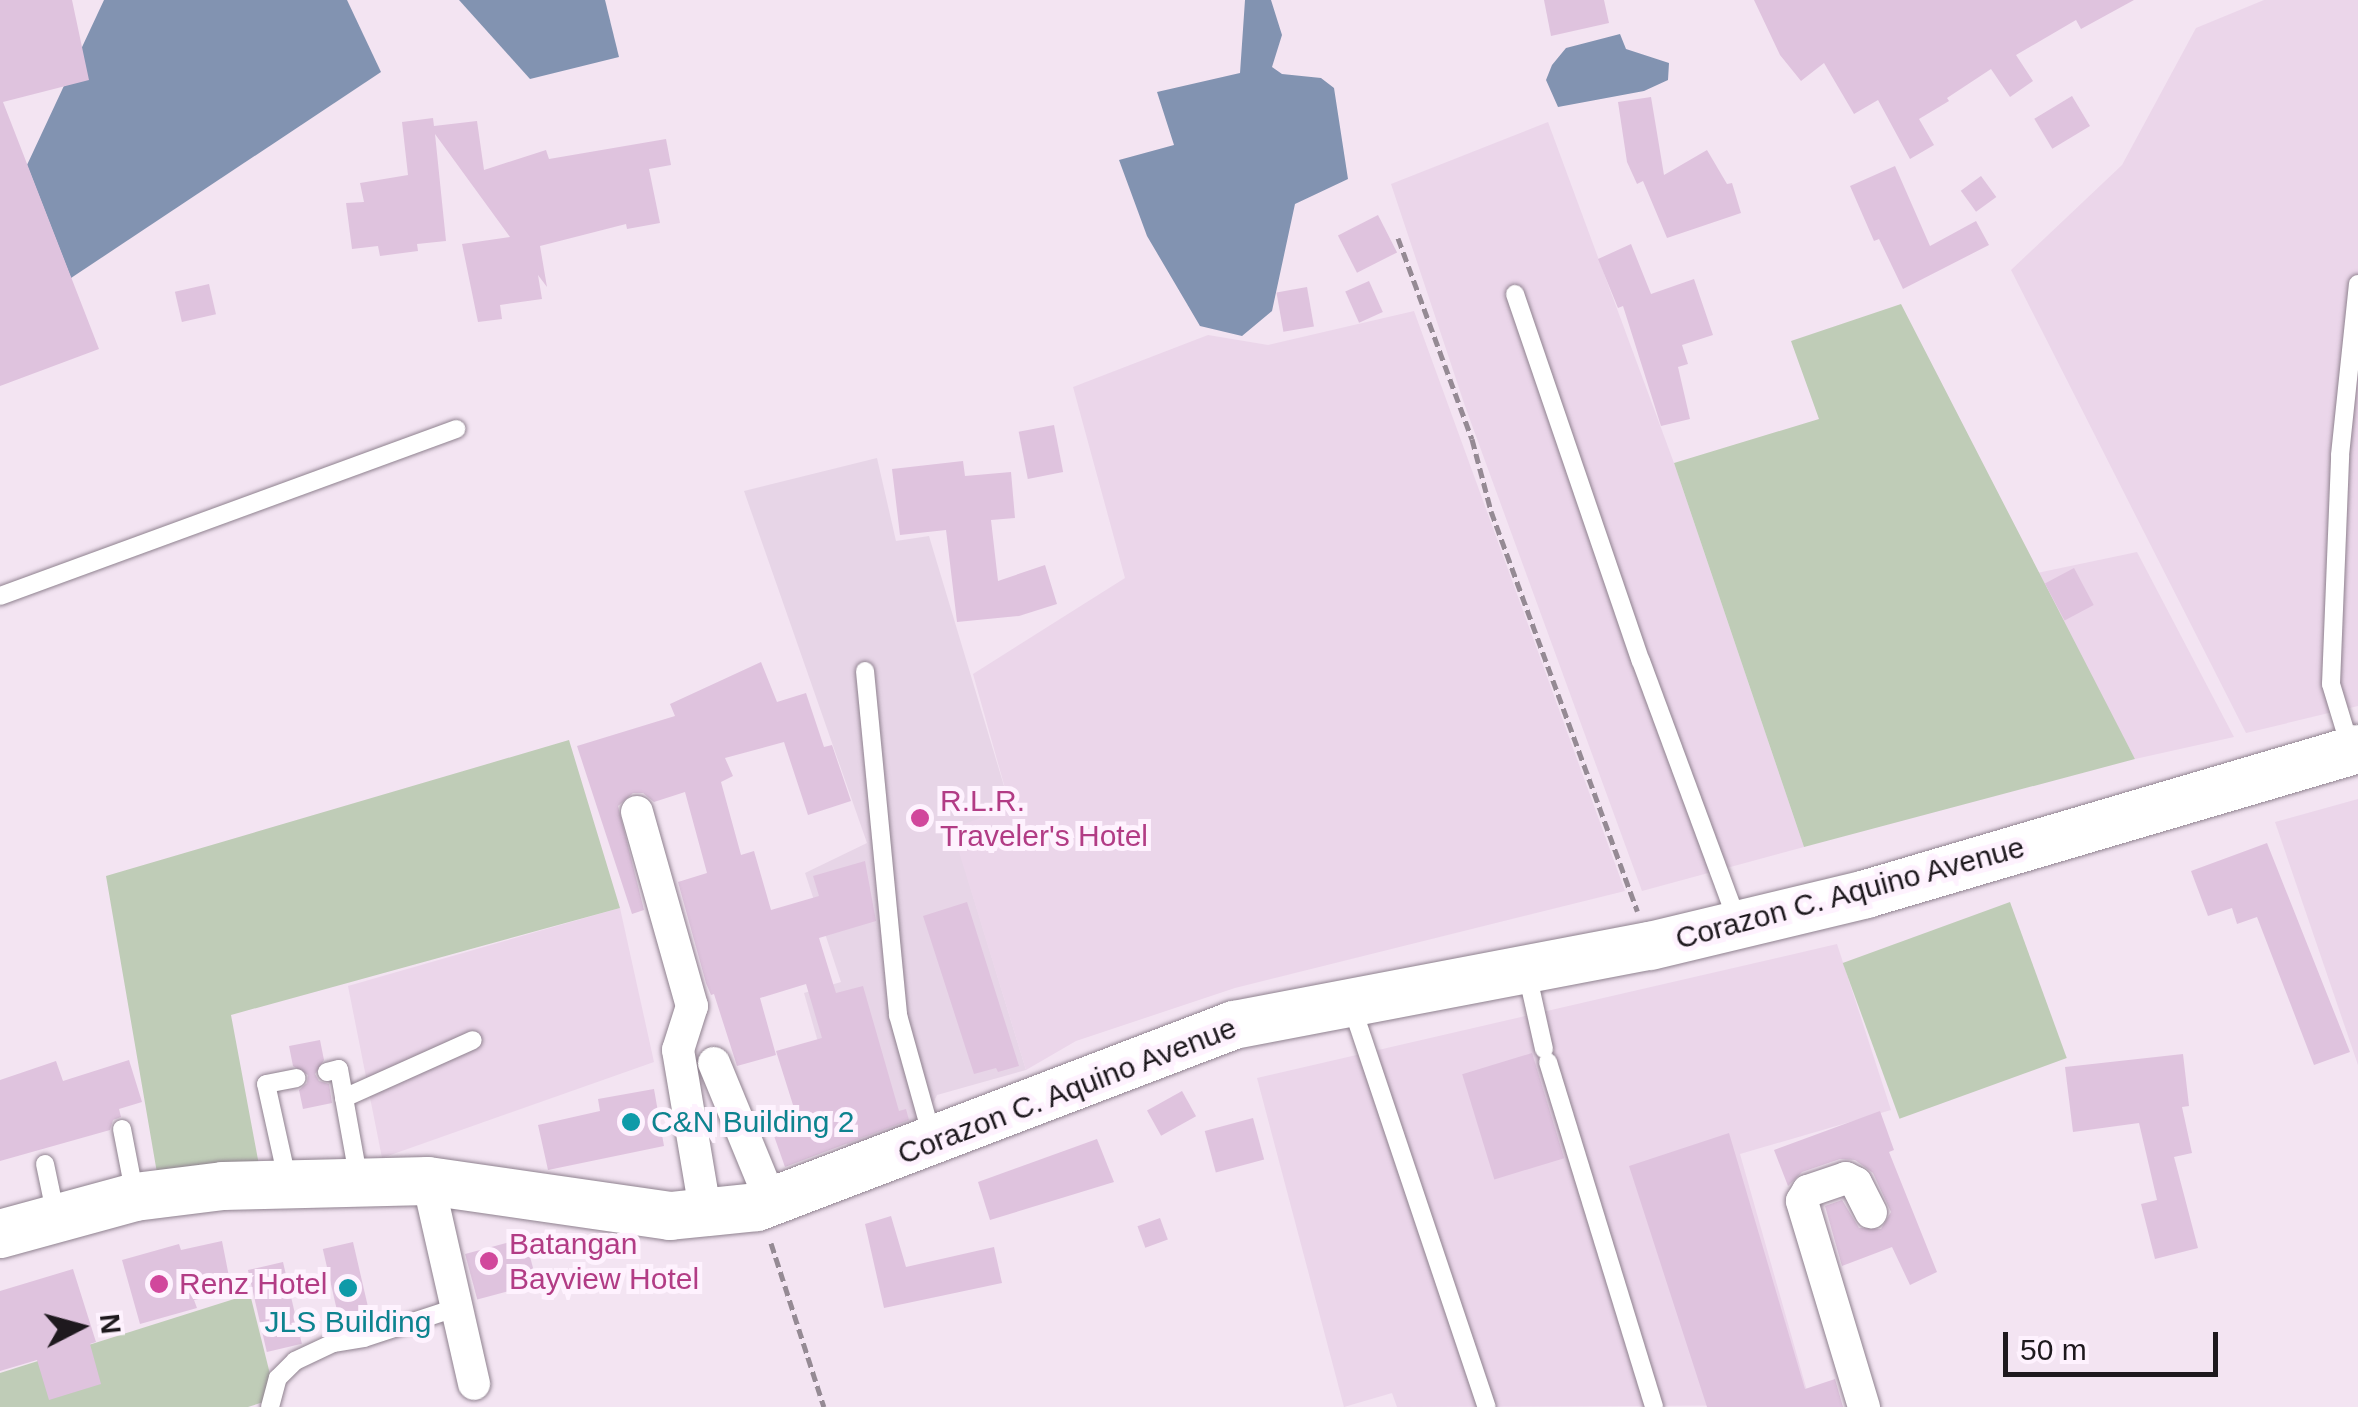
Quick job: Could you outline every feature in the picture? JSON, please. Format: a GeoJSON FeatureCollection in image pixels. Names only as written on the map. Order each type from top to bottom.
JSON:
{"type":"FeatureCollection","features":[{"type":"Feature","properties":{"kind":"main road","name":"Corazon C. Aquino Avenue"},"geometry":{"type":"LineString","coordinates":[[0,1234],[135,1197],[223,1186],[359,1181],[428,1181],[670,1216],[765,1206],[1234,1025],[1739,926],[1866,894],[2354,749]]}},
{"type":"Feature","properties":{"kind":"street"},"geometry":{"type":"LineString","coordinates":[[637,812],[692,1006],[678,1050],[706,1215]]}},
{"type":"Feature","properties":{"kind":"street"},"geometry":{"type":"LineString","coordinates":[[714,1063],[765,1206]]}},
{"type":"Feature","properties":{"kind":"street"},"geometry":{"type":"LineString","coordinates":[[1864,1407],[1802,1201],[1808,1191],[1846,1178],[1856,1183],[1871,1212]]}},
{"type":"Feature","properties":{"kind":"street"},"geometry":{"type":"LineString","coordinates":[[428,1181],[474,1384]]}},
{"type":"Feature","properties":{"kind":"lane"},"geometry":{"type":"LineString","coordinates":[[2354,749],[2331,684],[2340,456],[2358,284]]}},
{"type":"Feature","properties":{"kind":"lane"},"geometry":{"type":"LineString","coordinates":[[1516,294],[1642,662],[1739,926]]}},
{"type":"Feature","properties":{"kind":"lane"},"geometry":{"type":"LineString","coordinates":[[0,596],[456,429]]}},
{"type":"Feature","properties":{"kind":"lane"},"geometry":{"type":"LineString","coordinates":[[865,671],[898,1015],[933,1141]]}},
{"type":"Feature","properties":{"kind":"lane"},"geometry":{"type":"LineString","coordinates":[[1526,968],[1546,1056],[1654,1407]]}},
{"type":"Feature","properties":{"kind":"lane"},"geometry":{"type":"LineString","coordinates":[[1350,1002],[1486,1407]]}},
{"type":"Feature","properties":{"kind":"lane"},"geometry":{"type":"LineString","coordinates":[[344,1098],[473,1040]]}},
{"type":"Feature","properties":{"kind":"lane"},"geometry":{"type":"LineString","coordinates":[[327,1072],[339,1069],[359,1181]]}},
{"type":"Feature","properties":{"kind":"lane"},"geometry":{"type":"LineString","coordinates":[[288,1184],[266,1084],[296,1078]]}},
{"type":"Feature","properties":{"kind":"lane"},"geometry":{"type":"LineString","coordinates":[[122,1130],[135,1197]]}},
{"type":"Feature","properties":{"kind":"lane"},"geometry":{"type":"LineString","coordinates":[[45,1164],[56,1217]]}},
{"type":"Feature","properties":{"kind":"lane"},"geometry":{"type":"LineString","coordinates":[[270,1407],[278,1378],[295,1361],[333,1342],[364,1338],[455,1308]]}},
{"type":"Feature","properties":{"kind":"path"},"geometry":{"type":"LineString","coordinates":[[1398,238],[1472,439],[1491,511],[1650,946]]}},
{"type":"Feature","properties":{"kind":"path"},"geometry":{"type":"LineString","coordinates":[[765,1206],[824,1407]]}},
{"type":"Feature","properties":{"kind":"shaded area"},"geometry":{"type":"Polygon","coordinates":[[[2264,0],[2358,0],[2358,706],[2246,733],[2011,270],[2122,165],[2196,28],[2264,0]]]}},
{"type":"Feature","properties":{"kind":"shaded area"},"geometry":{"type":"Polygon","coordinates":[[[1548,122],[1674,463],[1804,847],[1642,891],[1465,406],[1391,184],[1548,122]]]}},
{"type":"Feature","properties":{"kind":"shaded area"},"geometry":{"type":"Polygon","coordinates":[[[1414,311],[1625,891],[1235,988],[1076,1041],[1026,1070],[952,829],[1010,806],[973,674],[1125,578],[1073,387],[1208,335],[1268,345],[1414,311]]]}},
{"type":"Feature","properties":{"kind":"shaded area","name":"R.L.R. Traveler's Hotel"},"geometry":{"type":"Polygon","coordinates":[[[877,458],[896,541],[929,536],[1010,806],[953,830],[1026,1070],[937,1095],[916,1139],[852,1161],[804,993],[841,982],[805,873],[867,843],[744,491],[877,458]]]}},
{"type":"Feature","properties":{"kind":"shaded area"},"geometry":{"type":"Polygon","coordinates":[[[2137,552],[2234,737],[2135,759],[2037,573],[2137,552]]]}},
{"type":"Feature","properties":{"kind":"shaded area"},"geometry":{"type":"Polygon","coordinates":[[[2358,799],[2358,1065],[2275,822],[2358,799]]]}},
{"type":"Feature","properties":{"kind":"shaded area"},"geometry":{"type":"Polygon","coordinates":[[[620,908],[654,1062],[382,1158],[348,986],[620,908]]]}},
{"type":"Feature","properties":{"kind":"shaded area"},"geometry":{"type":"Polygon","coordinates":[[[1837,944],[1891,1110],[1740,1154],[1811,1405],[1397,1407],[1392,1393],[1344,1407],[1257,1078],[1837,944]]]}},
{"type":"Feature","properties":{"kind":"green space"},"geometry":{"type":"Polygon","coordinates":[[[1901,304],[2135,759],[1804,847],[1674,463],[1819,419],[1791,341],[1901,304]]]}},
{"type":"Feature","properties":{"kind":"green space"},"geometry":{"type":"Polygon","coordinates":[[[569,740],[620,908],[231,1015],[259,1165],[157,1173],[106,876],[569,740]]]}},
{"type":"Feature","properties":{"kind":"green space"},"geometry":{"type":"Polygon","coordinates":[[[2010,902],[2067,1058],[1900,1119],[1843,963],[2010,902]]]}},
{"type":"Feature","properties":{"kind":"green space"},"geometry":{"type":"Polygon","coordinates":[[[250,1294],[276,1398],[248,1407],[0,1407],[0,1373],[250,1294]]]}},
{"type":"Feature","properties":{"kind":"water"},"geometry":{"type":"Polygon","coordinates":[[[104,0],[347,0],[381,72],[71,278],[27,165],[104,0]]]}},
{"type":"Feature","properties":{"kind":"water"},"geometry":{"type":"Polygon","coordinates":[[[459,0],[605,0],[619,57],[530,79],[459,0]]]}},
{"type":"Feature","properties":{"kind":"water"},"geometry":{"type":"Polygon","coordinates":[[[1245,0],[1271,0],[1282,35],[1272,67],[1282,74],[1321,78],[1334,88],[1348,179],[1295,204],[1272,311],[1242,336],[1200,326],[1147,236],[1119,160],[1174,145],[1157,92],[1240,73],[1245,0]]]}},
{"type":"Feature","properties":{"kind":"water"},"geometry":{"type":"Polygon","coordinates":[[[1620,34],[1626,49],[1669,63],[1668,80],[1644,91],[1558,107],[1546,80],[1566,48],[1620,34]]]}},
{"type":"Feature","properties":{"kind":"building"},"geometry":{"type":"Polygon","coordinates":[[[0,0],[72,0],[89,80],[3,102],[99,349],[0,386],[0,0]]]}},
{"type":"Feature","properties":{"kind":"building"},"geometry":{"type":"Polygon","coordinates":[[[1544,0],[1604,0],[1609,23],[1551,36],[1544,0]]]}},
{"type":"Feature","properties":{"kind":"building"},"geometry":{"type":"Polygon","coordinates":[[[1754,0],[2134,0],[2081,29],[2076,20],[2016,55],[2033,81],[2010,97],[1991,69],[1947,98],[1949,101],[1919,119],[1934,145],[1910,159],[1878,100],[1854,114],[1824,63],[1801,81],[1780,55],[1754,0]]]}},
{"type":"Feature","properties":{"kind":"building"},"geometry":{"type":"Polygon","coordinates":[[[2072,96],[2090,126],[2052,149],[2034,119],[2072,96]]]}},
{"type":"Feature","properties":{"kind":"building"},"geometry":{"type":"Polygon","coordinates":[[[1651,97],[1664,175],[1707,150],[1727,184],[1732,183],[1741,213],[1667,238],[1643,181],[1637,184],[1627,162],[1618,102],[1651,97]]]}},
{"type":"Feature","properties":{"kind":"building"},"geometry":{"type":"Polygon","coordinates":[[[433,118],[434,126],[477,121],[484,170],[546,150],[549,159],[666,139],[671,165],[649,169],[660,223],[627,229],[626,224],[540,246],[547,287],[538,275],[542,299],[500,305],[502,319],[478,322],[462,244],[510,237],[435,134],[446,241],[417,244],[418,251],[380,256],[378,246],[352,249],[346,203],[364,202],[360,183],[408,175],[402,122],[433,118]]]}},
{"type":"Feature","properties":{"kind":"building"},"geometry":{"type":"Polygon","coordinates":[[[1895,166],[1930,246],[1976,221],[1989,245],[1903,289],[1879,239],[1874,241],[1850,186],[1895,166]]]}},
{"type":"Feature","properties":{"kind":"building"},"geometry":{"type":"Polygon","coordinates":[[[1981,176],[1996,197],[1976,212],[1961,191],[1981,176]]]}},
{"type":"Feature","properties":{"kind":"building"},"geometry":{"type":"Polygon","coordinates":[[[1378,215],[1397,252],[1357,273],[1338,235],[1378,215]]]}},
{"type":"Feature","properties":{"kind":"building"},"geometry":{"type":"Polygon","coordinates":[[[1631,244],[1651,294],[1694,279],[1713,335],[1682,345],[1688,364],[1678,367],[1690,419],[1661,426],[1623,306],[1618,308],[1598,259],[1631,244]]]}},
{"type":"Feature","properties":{"kind":"building"},"geometry":{"type":"Polygon","coordinates":[[[1369,281],[1383,312],[1359,323],[1345,292],[1369,281]]]}},
{"type":"Feature","properties":{"kind":"building"},"geometry":{"type":"Polygon","coordinates":[[[209,284],[216,314],[182,322],[175,292],[209,284]]]}},
{"type":"Feature","properties":{"kind":"building"},"geometry":{"type":"Polygon","coordinates":[[[1307,287],[1314,326],[1283,332],[1276,292],[1307,287]]]}},
{"type":"Feature","properties":{"kind":"building"},"geometry":{"type":"Polygon","coordinates":[[[1054,425],[1063,472],[1028,479],[1019,432],[1054,425]]]}},
{"type":"Feature","properties":{"kind":"building"},"geometry":{"type":"Polygon","coordinates":[[[963,461],[965,476],[1011,472],[1015,518],[991,520],[998,581],[1045,565],[1057,604],[1019,616],[957,622],[946,530],[900,535],[892,469],[963,461]]]}},
{"type":"Feature","properties":{"kind":"building"},"geometry":{"type":"Polygon","coordinates":[[[2074,568],[2094,605],[2065,621],[2045,583],[2074,568]]]}},
{"type":"Feature","properties":{"kind":"building"},"geometry":{"type":"Polygon","coordinates":[[[761,662],[777,702],[806,693],[824,747],[832,745],[851,801],[808,815],[784,742],[725,758],[733,776],[721,782],[741,855],[754,851],[771,910],[819,896],[813,876],[865,861],[876,921],[819,938],[836,993],[863,986],[899,1111],[906,1109],[909,1120],[785,1167],[773,1133],[799,1124],[776,1051],[822,1038],[806,984],[760,998],[776,1055],[737,1066],[714,994],[711,995],[706,983],[678,882],[707,873],[685,792],[654,802],[643,793],[633,793],[618,806],[644,910],[632,914],[577,746],[675,716],[670,704],[761,662]]]}},
{"type":"Feature","properties":{"kind":"building"},"geometry":{"type":"Polygon","coordinates":[[[2267,843],[2350,1052],[2314,1065],[2257,917],[2237,924],[2232,908],[2208,916],[2191,871],[2267,843]]]}},
{"type":"Feature","properties":{"kind":"building"},"geometry":{"type":"Polygon","coordinates":[[[967,902],[1019,1066],[998,1072],[996,1068],[974,1074],[923,916],[967,902]]]}},
{"type":"Feature","properties":{"kind":"building"},"geometry":{"type":"Polygon","coordinates":[[[320,1040],[324,1060],[315,1074],[319,1081],[329,1084],[332,1103],[303,1109],[299,1090],[307,1083],[308,1075],[293,1066],[289,1046],[320,1040]]]}},
{"type":"Feature","properties":{"kind":"building"},"geometry":{"type":"Polygon","coordinates":[[[1532,1053],[1564,1158],[1494,1180],[1462,1074],[1532,1053]]]}},
{"type":"Feature","properties":{"kind":"building"},"geometry":{"type":"Polygon","coordinates":[[[2183,1054],[2189,1106],[2182,1107],[2192,1153],[2174,1157],[2198,1248],[2155,1259],[2141,1204],[2157,1200],[2139,1123],[2073,1132],[2065,1067],[2183,1054]]]}},
{"type":"Feature","properties":{"kind":"building"},"geometry":{"type":"Polygon","coordinates":[[[129,1060],[142,1102],[119,1109],[121,1117],[113,1120],[110,1130],[0,1161],[0,1080],[56,1061],[63,1081],[129,1060]]]}},
{"type":"Feature","properties":{"kind":"building"},"geometry":{"type":"Polygon","coordinates":[[[654,1089],[664,1146],[548,1170],[538,1125],[600,1111],[598,1099],[654,1089]]]}},
{"type":"Feature","properties":{"kind":"building"},"geometry":{"type":"Polygon","coordinates":[[[1182,1091],[1196,1116],[1161,1136],[1147,1110],[1182,1091]]]}},
{"type":"Feature","properties":{"kind":"building"},"geometry":{"type":"Polygon","coordinates":[[[1880,1111],[1894,1150],[1889,1152],[1937,1272],[1910,1285],[1892,1247],[1842,1266],[1825,1206],[1842,1200],[1859,1228],[1881,1229],[1891,1212],[1873,1173],[1855,1160],[1840,1159],[1802,1172],[1788,1186],[1774,1150],[1880,1111]]]}},
{"type":"Feature","properties":{"kind":"building"},"geometry":{"type":"Polygon","coordinates":[[[1253,1118],[1264,1160],[1216,1172],[1205,1131],[1253,1118]]]}},
{"type":"Feature","properties":{"kind":"building"},"geometry":{"type":"Polygon","coordinates":[[[1729,1133],[1805,1389],[1835,1379],[1843,1407],[1707,1407],[1629,1166],[1729,1133]]]}},
{"type":"Feature","properties":{"kind":"building"},"geometry":{"type":"Polygon","coordinates":[[[1097,1139],[1114,1182],[990,1220],[978,1182],[1097,1139]]]}},
{"type":"Feature","properties":{"kind":"building"},"geometry":{"type":"Polygon","coordinates":[[[891,1216],[906,1267],[994,1247],[1002,1283],[884,1308],[865,1224],[891,1216]]]}},
{"type":"Feature","properties":{"kind":"building"},"geometry":{"type":"Polygon","coordinates":[[[1160,1218],[1168,1240],[1145,1248],[1137,1226],[1160,1218]]]}},
{"type":"Feature","properties":{"kind":"building"},"geometry":{"type":"Polygon","coordinates":[[[525,1238],[537,1283],[477,1299],[465,1254],[525,1238]]]}},
{"type":"Feature","properties":{"kind":"building","name":"Renz Hotel"},"geometry":{"type":"Polygon","coordinates":[[[222,1241],[232,1292],[194,1300],[197,1308],[140,1324],[122,1260],[179,1244],[181,1250],[222,1241]]]}},
{"type":"Feature","properties":{"kind":"building","name":"JLS Building"},"geometry":{"type":"Polygon","coordinates":[[[353,1242],[372,1323],[341,1330],[323,1249],[353,1242]]]}},
{"type":"Feature","properties":{"kind":"building"},"geometry":{"type":"Polygon","coordinates":[[[283,1262],[302,1344],[267,1352],[248,1270],[283,1262]]]}},
{"type":"Feature","properties":{"kind":"building"},"geometry":{"type":"Polygon","coordinates":[[[73,1269],[96,1342],[90,1344],[101,1384],[49,1400],[37,1360],[0,1371],[0,1291],[73,1269]]]}},
{"type":"Feature","properties":{"kind":"place","name":"R.L.R. Traveler's Hotel"},"geometry":{"type":"Point","coordinates":[920,818]}},
{"type":"Feature","properties":{"kind":"place","name":"C&N Building 2"},"geometry":{"type":"Point","coordinates":[631,1122]}},
{"type":"Feature","properties":{"kind":"place","name":"Batangan Bayview Hotel"},"geometry":{"type":"Point","coordinates":[489,1261]}},
{"type":"Feature","properties":{"kind":"place","name":"Renz Hotel"},"geometry":{"type":"Point","coordinates":[159,1284]}},
{"type":"Feature","properties":{"kind":"place","name":"JLS Building"},"geometry":{"type":"Point","coordinates":[348,1288]}}]}
